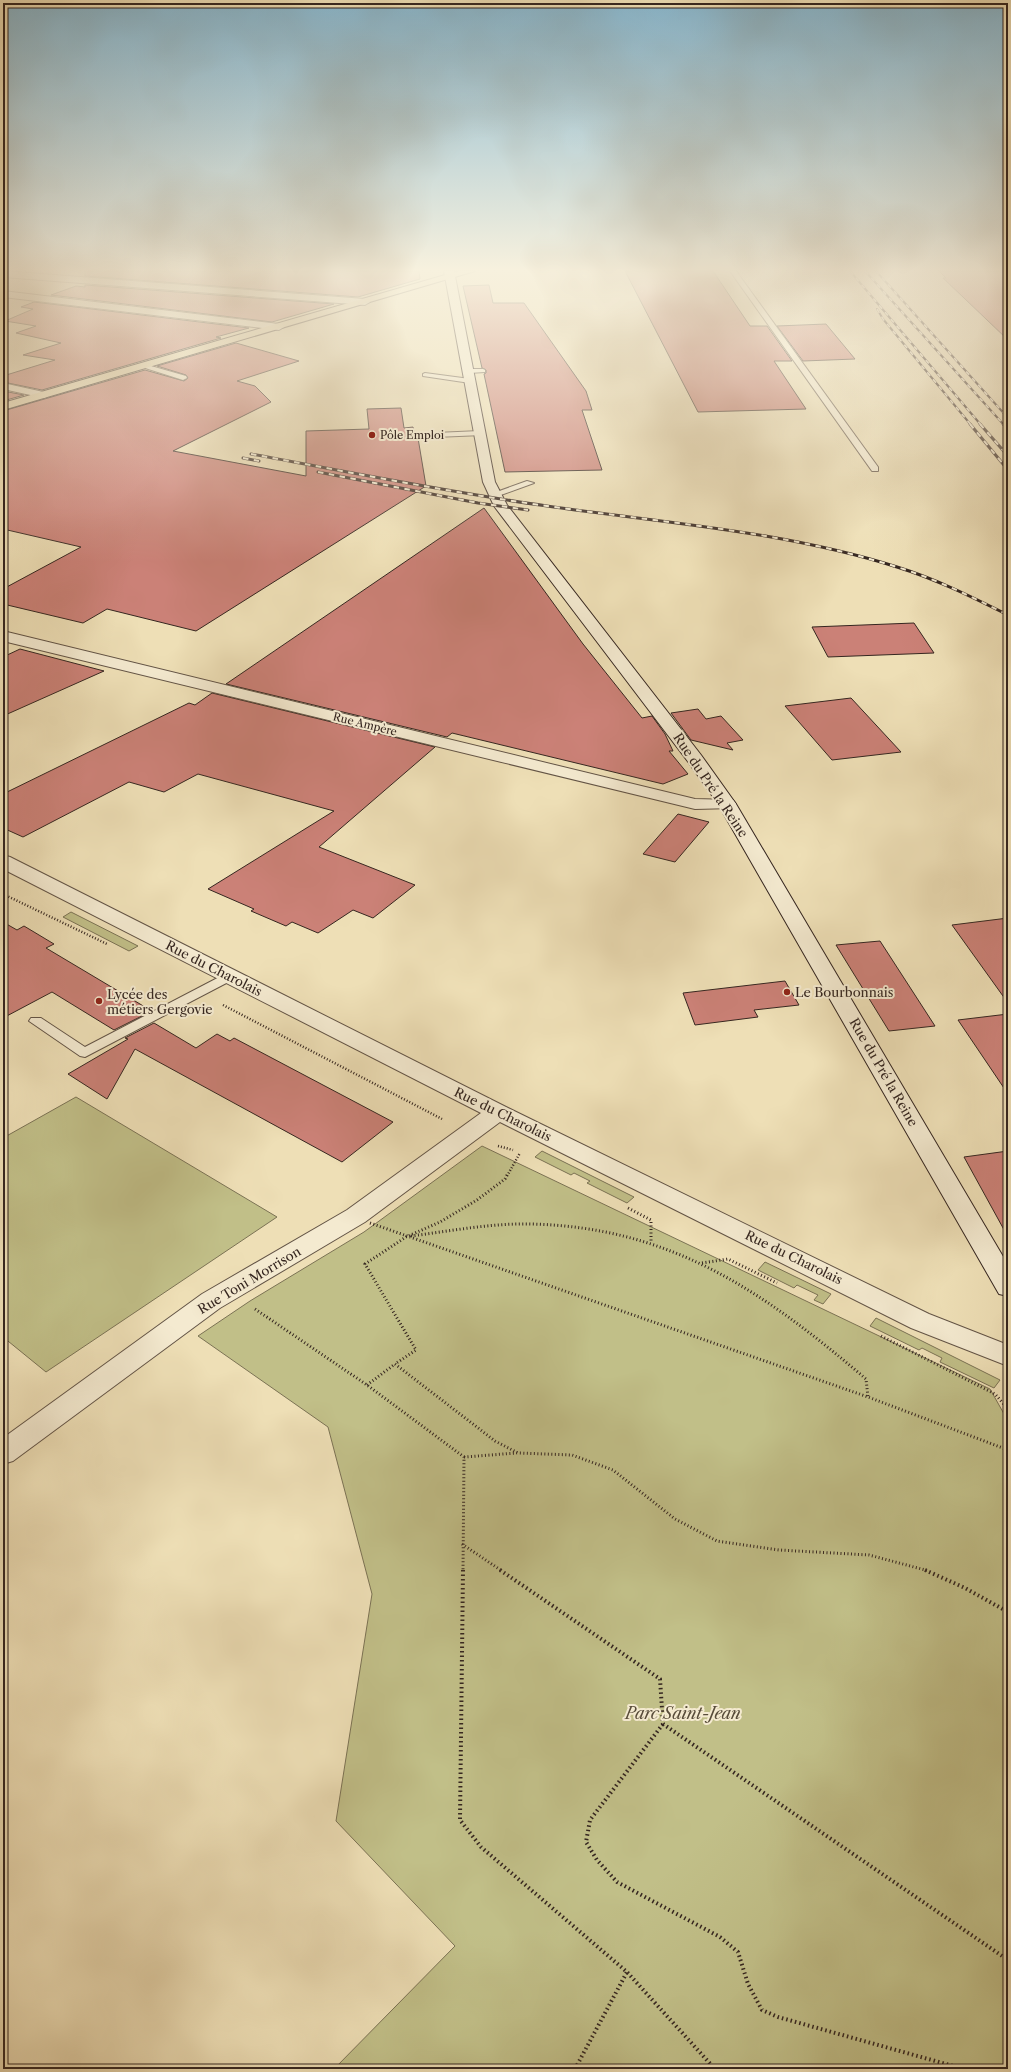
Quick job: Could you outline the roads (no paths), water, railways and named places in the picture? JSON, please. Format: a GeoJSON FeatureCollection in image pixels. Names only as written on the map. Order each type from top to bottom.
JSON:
{"type":"FeatureCollection","features":[{"type":"Feature","properties":{"kind":"main road"},"geometry":{"type":"LineString","coordinates":[[3,407],[138,368]]}},
{"type":"Feature","properties":{"kind":"street","name":"Rue du Pré la Reine"},"geometry":{"type":"LineString","coordinates":[[468,368],[489,482],[501,506],[695,759],[727,804],[1008,1287]]}},
{"type":"Feature","properties":{"kind":"street"},"geometry":{"type":"LineString","coordinates":[[3,386],[44,395]]}},
{"type":"Feature","properties":{"kind":"street","name":"Rue Ampère"},"geometry":{"type":"LineString","coordinates":[[3,636],[695,804],[727,804]]}},
{"type":"Feature","properties":{"kind":"street","name":"Rue du Charolais"},"geometry":{"type":"LineString","coordinates":[[3,861],[498,1112],[920,1321],[1008,1356]]}},
{"type":"Feature","properties":{"kind":"street","name":"Rue Toni Morrison"},"geometry":{"type":"LineString","coordinates":[[3,1453],[211,1301],[356,1216],[498,1112]]}},
{"type":"Feature","properties":{"kind":"lane"},"geometry":{"type":"LineString","coordinates":[[150,368],[184,378]]}},
{"type":"Feature","properties":{"kind":"lane"},"geometry":{"type":"LineString","coordinates":[[802,368],[875,469]]}},
{"type":"Feature","properties":{"kind":"lane"},"geometry":{"type":"LineString","coordinates":[[425,375],[470,376],[483,371]]}},
{"type":"Feature","properties":{"kind":"lane"},"geometry":{"type":"LineString","coordinates":[[436,435],[480,433]]}},
{"type":"Feature","properties":{"kind":"lane"},"geometry":{"type":"LineString","coordinates":[[495,494],[530,483]]}},
{"type":"Feature","properties":{"kind":"lane"},"geometry":{"type":"LineString","coordinates":[[36,1021],[85,1053],[229,976]]}},
{"type":"Feature","properties":{"kind":"railway"},"geometry":{"type":"LineString","coordinates":[[923,368],[971,425]]}},
{"type":"Feature","properties":{"kind":"railway"},"geometry":{"type":"LineString","coordinates":[[932,368],[981,425]]}},
{"type":"Feature","properties":{"kind":"railway"},"geometry":{"type":"LineString","coordinates":[[952,368],[1004,425]]}},
{"type":"Feature","properties":{"kind":"railway"},"geometry":{"type":"LineString","coordinates":[[963,368],[1008,418]]}},
{"type":"Feature","properties":{"kind":"railway"},"geometry":{"type":"LineString","coordinates":[[970,424],[1008,470]]}},
{"type":"Feature","properties":{"kind":"railway"},"geometry":{"type":"LineString","coordinates":[[980,424],[1008,456]]}},
{"type":"Feature","properties":{"kind":"railway"},"geometry":{"type":"LineString","coordinates":[[1004,425],[1008,429]]}},
{"type":"Feature","properties":{"kind":"railway"},"geometry":{"type":"LineString","coordinates":[[251,454],[399,482],[547,506],[724,529],[811,545],[854,555],[926,577],[1008,615]]}},
{"type":"Feature","properties":{"kind":"railway"},"geometry":{"type":"LineString","coordinates":[[243,458],[259,461]]}},
{"type":"Feature","properties":{"kind":"railway"},"geometry":{"type":"LineString","coordinates":[[318,472],[478,503],[528,510]]}},
{"type":"Feature","properties":{"kind":"place","name":"Pôle Emploi"},"geometry":{"type":"Point","coordinates":[372,435]}},
{"type":"Feature","properties":{"kind":"place","name":"Le Bourbonnais"},"geometry":{"type":"Point","coordinates":[787,992]}},
{"type":"Feature","properties":{"kind":"place","name":"Lycée des métiers Gergovie"},"geometry":{"type":"Point","coordinates":[99,1001]}},
{"type":"Feature","properties":{"kind":"park label","name":"Parc Saint-Jean"},"geometry":{"type":"Point","coordinates":[683,1713]}}]}
